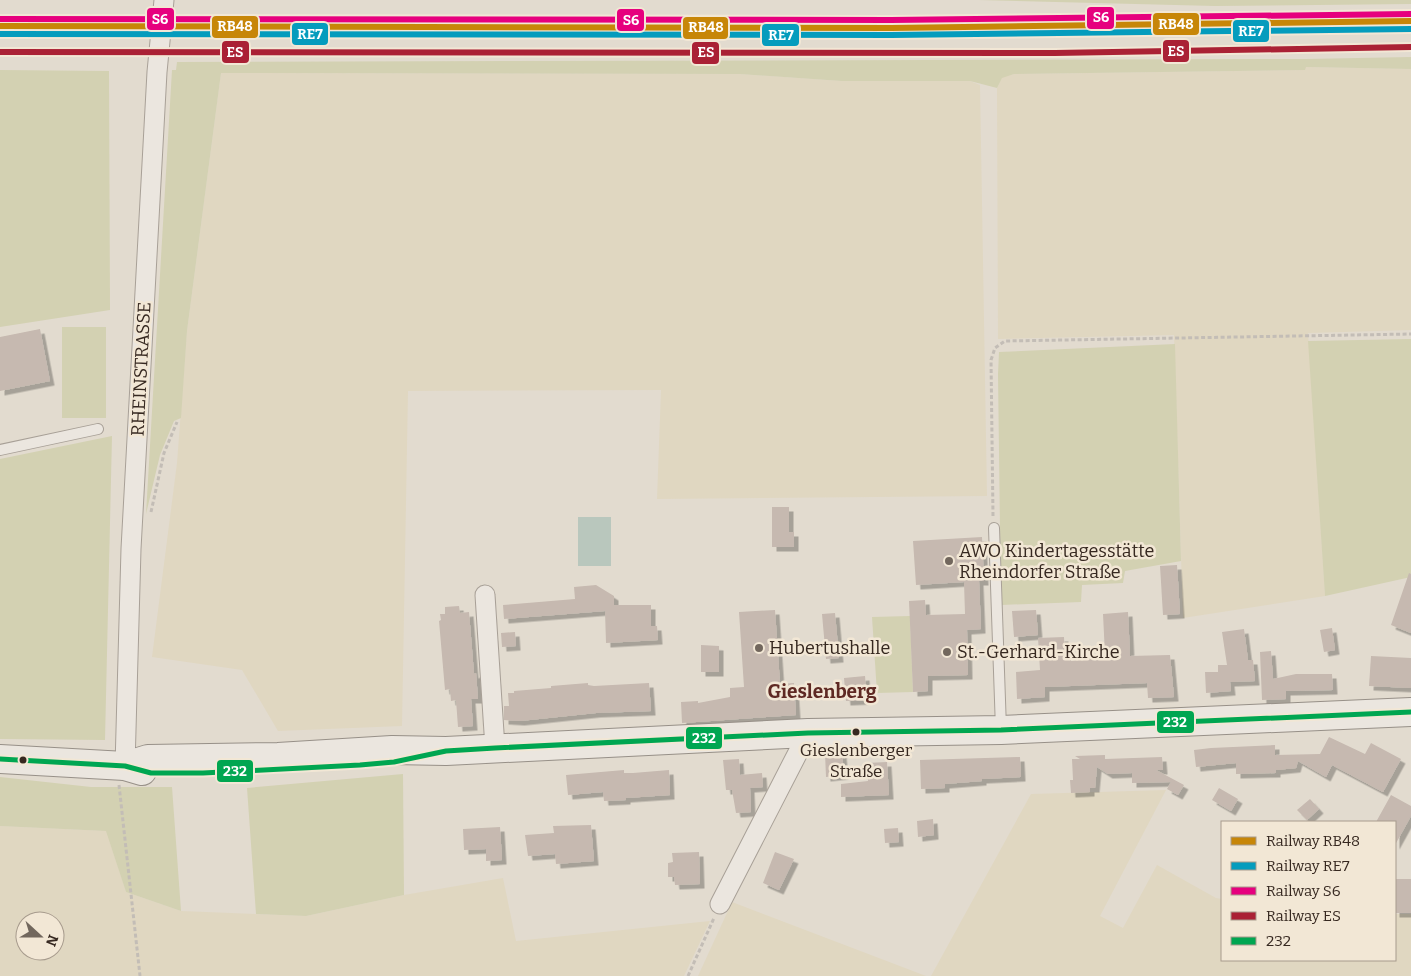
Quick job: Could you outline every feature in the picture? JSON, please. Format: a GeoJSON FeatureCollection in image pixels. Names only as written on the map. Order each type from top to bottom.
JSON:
{"type":"FeatureCollection","features":[{"type":"Feature","properties":{"kind":"main road"},"geometry":{"type":"LineString","coordinates":[[0,759],[125,766],[150,773],[256,772],[394,762],[446,751],[495,748],[808,733],[1001,730],[1411,712]]}},
{"type":"Feature","properties":{"kind":"street","name":"RHEINSTRASSE"},"geometry":{"type":"LineString","coordinates":[[125,766],[131,549],[157,72],[164,0]]}},
{"type":"Feature","properties":{"kind":"street"},"geometry":{"type":"LineString","coordinates":[[484,595],[495,748]]}},
{"type":"Feature","properties":{"kind":"street"},"geometry":{"type":"LineString","coordinates":[[720,904],[808,733]]}},
{"type":"Feature","properties":{"kind":"lane"},"geometry":{"type":"LineString","coordinates":[[0,450],[98,429]]}},
{"type":"Feature","properties":{"kind":"lane"},"geometry":{"type":"LineString","coordinates":[[994,528],[1001,730]]}},
{"type":"Feature","properties":{"kind":"path"},"geometry":{"type":"LineString","coordinates":[[994,528],[991,360],[996,348],[1006,342],[1411,334]]}},
{"type":"Feature","properties":{"kind":"path"},"geometry":{"type":"LineString","coordinates":[[149,518],[164,453],[177,422]]}},
{"type":"Feature","properties":{"kind":"path"},"geometry":{"type":"LineString","coordinates":[[125,766],[119,782],[140,976]]}},
{"type":"Feature","properties":{"kind":"path"},"geometry":{"type":"LineString","coordinates":[[688,976],[720,904]]}},
{"type":"Feature","properties":{"kind":"shaded area"},"geometry":{"type":"Polygon","coordinates":[[[978,0],[1411,0],[1411,4],[1215,6],[978,0]]]}},
{"type":"Feature","properties":{"kind":"shaded area"},"geometry":{"type":"Polygon","coordinates":[[[1411,57],[1411,69],[1306,67],[1305,70],[1014,74],[1002,78],[997,88],[970,81],[842,81],[740,74],[221,73],[187,331],[181,418],[174,421],[160,455],[146,514],[172,70],[176,70],[177,62],[1305,59],[1411,57]]]}},
{"type":"Feature","properties":{"kind":"shaded area"},"geometry":{"type":"Polygon","coordinates":[[[1305,67],[1411,69],[1411,330],[1308,333],[1325,596],[1183,618],[1174,335],[998,339],[997,88],[1002,77],[1014,74],[1305,70],[1305,67]]]}},
{"type":"Feature","properties":{"kind":"shaded area"},"geometry":{"type":"Polygon","coordinates":[[[0,70],[109,71],[110,310],[0,327],[0,70]]]}},
{"type":"Feature","properties":{"kind":"shaded area"},"geometry":{"type":"Polygon","coordinates":[[[221,73],[740,74],[842,81],[970,81],[980,85],[987,496],[657,499],[661,390],[408,391],[402,726],[278,731],[242,670],[152,657],[177,463],[187,331],[221,73]]]}},
{"type":"Feature","properties":{"kind":"shaded area"},"geometry":{"type":"Polygon","coordinates":[[[62,327],[106,327],[106,418],[62,418],[62,327]]]}},
{"type":"Feature","properties":{"kind":"shaded area"},"geometry":{"type":"Polygon","coordinates":[[[1411,339],[1411,577],[1325,596],[1308,341],[1411,339]]]}},
{"type":"Feature","properties":{"kind":"shaded area"},"geometry":{"type":"Polygon","coordinates":[[[1175,344],[1181,561],[1125,571],[1123,583],[1082,585],[1081,602],[1001,605],[999,352],[1175,344]]]}},
{"type":"Feature","properties":{"kind":"shaded area"},"geometry":{"type":"Polygon","coordinates":[[[112,436],[105,740],[0,739],[0,459],[112,436]]]}},
{"type":"Feature","properties":{"kind":"shaded area"},"geometry":{"type":"Polygon","coordinates":[[[578,517],[611,517],[611,566],[578,566],[578,517]]]}},
{"type":"Feature","properties":{"kind":"shaded area"},"geometry":{"type":"Polygon","coordinates":[[[910,616],[913,692],[877,693],[872,617],[910,616]]]}},
{"type":"Feature","properties":{"kind":"shaded area"},"geometry":{"type":"Polygon","coordinates":[[[403,774],[404,895],[306,916],[256,914],[247,788],[403,774]]]}},
{"type":"Feature","properties":{"kind":"shaded area"},"geometry":{"type":"Polygon","coordinates":[[[0,777],[91,787],[172,787],[181,911],[126,892],[106,831],[0,826],[0,777]]]}},
{"type":"Feature","properties":{"kind":"shaded area"},"geometry":{"type":"Polygon","coordinates":[[[1166,790],[1100,916],[1123,928],[1157,865],[1216,898],[1221,899],[1221,961],[1396,961],[1396,914],[1411,914],[1411,976],[931,976],[1031,794],[1166,790]]]}},
{"type":"Feature","properties":{"kind":"shaded area"},"geometry":{"type":"Polygon","coordinates":[[[0,826],[107,831],[126,892],[181,911],[306,916],[404,895],[503,878],[516,941],[710,921],[684,976],[0,976],[0,826]]]}},
{"type":"Feature","properties":{"kind":"shaded area"},"geometry":{"type":"Polygon","coordinates":[[[732,902],[926,976],[698,976],[732,902]]]}},
{"type":"Feature","properties":{"kind":"building"},"geometry":{"type":"Polygon","coordinates":[[[40,329],[50,381],[0,391],[0,337],[40,329]]]}},
{"type":"Feature","properties":{"kind":"building"},"geometry":{"type":"Polygon","coordinates":[[[772,507],[789,507],[789,532],[794,532],[794,547],[772,547],[772,507]]]}},
{"type":"Feature","properties":{"kind":"building"},"geometry":{"type":"Polygon","coordinates":[[[982,537],[984,581],[979,581],[981,629],[967,630],[968,675],[928,676],[928,691],[913,692],[909,601],[925,600],[926,615],[965,614],[964,582],[916,585],[913,541],[982,537]]]}},
{"type":"Feature","properties":{"kind":"building"},"geometry":{"type":"Polygon","coordinates":[[[1177,565],[1180,614],[1163,615],[1160,566],[1177,565]]]}},
{"type":"Feature","properties":{"kind":"building"},"geometry":{"type":"Polygon","coordinates":[[[1409,573],[1411,574],[1411,633],[1391,625],[1409,573]]]}},
{"type":"Feature","properties":{"kind":"building"},"geometry":{"type":"Polygon","coordinates":[[[596,585],[614,596],[614,605],[651,605],[651,626],[657,626],[658,640],[606,643],[605,611],[504,619],[503,605],[575,599],[574,587],[596,585]]]}},
{"type":"Feature","properties":{"kind":"building"},"geometry":{"type":"Polygon","coordinates":[[[459,606],[460,613],[469,612],[478,699],[471,699],[473,726],[458,727],[456,700],[451,701],[450,689],[445,690],[439,621],[441,620],[440,614],[445,614],[445,607],[459,606]]]}},
{"type":"Feature","properties":{"kind":"building"},"geometry":{"type":"Polygon","coordinates":[[[775,610],[780,684],[794,683],[796,715],[682,723],[681,702],[698,701],[698,703],[730,697],[730,688],[744,687],[739,612],[775,610]]]}},
{"type":"Feature","properties":{"kind":"building"},"geometry":{"type":"Polygon","coordinates":[[[1036,610],[1038,635],[1014,637],[1012,611],[1036,610]]]}},
{"type":"Feature","properties":{"kind":"building"},"geometry":{"type":"Polygon","coordinates":[[[1128,612],[1130,656],[1170,655],[1174,697],[1148,698],[1147,683],[1045,687],[1045,697],[1017,699],[1016,672],[1040,670],[1038,638],[1064,637],[1065,659],[1071,659],[1071,661],[1105,655],[1103,614],[1128,612]]]}},
{"type":"Feature","properties":{"kind":"building"},"geometry":{"type":"Polygon","coordinates":[[[835,613],[839,658],[826,659],[822,614],[835,613]]]}},
{"type":"Feature","properties":{"kind":"building"},"geometry":{"type":"Polygon","coordinates":[[[1332,628],[1335,650],[1324,652],[1320,630],[1332,628]]]}},
{"type":"Feature","properties":{"kind":"building"},"geometry":{"type":"Polygon","coordinates":[[[1244,629],[1248,660],[1253,660],[1255,681],[1230,682],[1231,691],[1206,693],[1205,672],[1218,672],[1218,665],[1227,665],[1222,632],[1244,629]]]}},
{"type":"Feature","properties":{"kind":"building"},"geometry":{"type":"Polygon","coordinates":[[[515,632],[516,646],[502,647],[501,633],[515,632]]]}},
{"type":"Feature","properties":{"kind":"building"},"geometry":{"type":"Polygon","coordinates":[[[701,645],[719,646],[719,672],[701,672],[701,645]]]}},
{"type":"Feature","properties":{"kind":"building"},"geometry":{"type":"Polygon","coordinates":[[[1271,651],[1273,679],[1296,674],[1332,674],[1333,690],[1286,691],[1286,699],[1262,700],[1260,652],[1271,651]]]}},
{"type":"Feature","properties":{"kind":"building"},"geometry":{"type":"Polygon","coordinates":[[[1371,656],[1411,658],[1411,688],[1369,686],[1371,656]]]}},
{"type":"Feature","properties":{"kind":"building"},"geometry":{"type":"Polygon","coordinates":[[[865,676],[867,700],[846,701],[844,678],[865,676]]]}},
{"type":"Feature","properties":{"kind":"building"},"geometry":{"type":"Polygon","coordinates":[[[588,683],[588,685],[594,686],[649,683],[651,711],[596,713],[520,721],[504,720],[504,706],[509,706],[508,693],[551,688],[551,686],[588,683]]]}},
{"type":"Feature","properties":{"kind":"building"},"geometry":{"type":"Polygon","coordinates":[[[1329,737],[1365,754],[1371,743],[1401,759],[1383,792],[1332,765],[1326,777],[1298,761],[1296,768],[1276,770],[1276,773],[1236,774],[1236,763],[1196,767],[1194,750],[1275,745],[1275,755],[1320,754],[1329,737]]]}},
{"type":"Feature","properties":{"kind":"building"},"geometry":{"type":"Polygon","coordinates":[[[842,752],[844,775],[826,777],[825,753],[842,752]]]}},
{"type":"Feature","properties":{"kind":"building"},"geometry":{"type":"Polygon","coordinates":[[[1105,755],[1105,759],[1162,757],[1163,770],[1156,770],[1184,785],[1178,795],[1167,789],[1171,782],[1132,783],[1132,773],[1108,774],[1097,767],[1095,788],[1090,788],[1090,792],[1071,793],[1070,780],[1073,780],[1072,759],[1080,759],[1075,756],[1105,755]]]}},
{"type":"Feature","properties":{"kind":"building"},"geometry":{"type":"Polygon","coordinates":[[[1020,757],[1021,777],[982,779],[982,781],[945,784],[945,788],[921,789],[920,760],[1020,757]]]}},
{"type":"Feature","properties":{"kind":"building"},"geometry":{"type":"Polygon","coordinates":[[[739,759],[740,775],[762,773],[763,787],[750,788],[751,812],[736,813],[732,790],[726,790],[723,760],[739,759]]]}},
{"type":"Feature","properties":{"kind":"building"},"geometry":{"type":"Polygon","coordinates":[[[887,762],[889,795],[841,797],[841,784],[868,781],[867,763],[887,762]]]}},
{"type":"Feature","properties":{"kind":"building"},"geometry":{"type":"Polygon","coordinates":[[[624,770],[624,773],[633,773],[669,770],[670,795],[604,801],[603,792],[568,795],[566,775],[624,770]]]}},
{"type":"Feature","properties":{"kind":"building"},"geometry":{"type":"Polygon","coordinates":[[[1219,788],[1238,799],[1231,811],[1212,800],[1219,788]]]}},
{"type":"Feature","properties":{"kind":"building"},"geometry":{"type":"Polygon","coordinates":[[[1391,795],[1411,806],[1411,816],[1396,843],[1396,821],[1377,821],[1391,795]]]}},
{"type":"Feature","properties":{"kind":"building"},"geometry":{"type":"Polygon","coordinates":[[[1310,799],[1319,809],[1307,820],[1297,810],[1310,799]]]}},
{"type":"Feature","properties":{"kind":"building"},"geometry":{"type":"Polygon","coordinates":[[[933,819],[934,835],[918,837],[917,821],[933,819]]]}},
{"type":"Feature","properties":{"kind":"building"},"geometry":{"type":"Polygon","coordinates":[[[591,825],[594,861],[556,864],[555,854],[528,856],[525,835],[554,833],[553,826],[591,825]]]}},
{"type":"Feature","properties":{"kind":"building"},"geometry":{"type":"Polygon","coordinates":[[[500,827],[502,860],[486,861],[486,849],[464,850],[463,829],[500,827]]]}},
{"type":"Feature","properties":{"kind":"building"},"geometry":{"type":"Polygon","coordinates":[[[898,828],[899,842],[885,843],[884,829],[898,828]]]}},
{"type":"Feature","properties":{"kind":"building"},"geometry":{"type":"Polygon","coordinates":[[[699,852],[700,884],[675,885],[674,877],[668,877],[668,863],[673,862],[672,853],[699,852]]]}},
{"type":"Feature","properties":{"kind":"building"},"geometry":{"type":"Polygon","coordinates":[[[775,852],[794,859],[779,890],[763,883],[775,852]]]}},
{"type":"Feature","properties":{"kind":"building"},"geometry":{"type":"Polygon","coordinates":[[[1396,879],[1411,879],[1411,913],[1396,913],[1396,879]]]}},
{"type":"Feature","properties":{"kind":"rail line","name":"S6"},"geometry":{"type":"LineString","coordinates":[[0,19],[891,20],[1411,14]]}},
{"type":"Feature","properties":{"kind":"rail line","name":"RB48"},"geometry":{"type":"LineString","coordinates":[[0,26],[891,28],[1411,21]]}},
{"type":"Feature","properties":{"kind":"rail line","name":"RE7"},"geometry":{"type":"LineString","coordinates":[[0,34],[891,35],[1411,29]]}},
{"type":"Feature","properties":{"kind":"rail line","name":"ES"},"geometry":{"type":"LineString","coordinates":[[0,52],[1055,53],[1411,47]]}},
{"type":"Feature","properties":{"kind":"transit line","name":"232"},"geometry":{"type":"LineString","coordinates":[[0,759],[125,766],[151,773],[203,773],[360,765],[394,762],[446,751],[495,748],[808,733],[1001,730],[1411,712]]}},
{"type":"Feature","properties":{"kind":"place","name":"AWO Kindertagesstätte Rheindorfer Straße"},"geometry":{"type":"Point","coordinates":[949,561]}},
{"type":"Feature","properties":{"kind":"place","name":"Hubertushalle"},"geometry":{"type":"Point","coordinates":[759,648]}},
{"type":"Feature","properties":{"kind":"place","name":"St.-Gerhard-Kirche"},"geometry":{"type":"Point","coordinates":[947,652]}},
{"type":"Feature","properties":{"kind":"place","name":"Gieslenberger Straße"},"geometry":{"type":"Point","coordinates":[856,732]}},
{"type":"Feature","properties":{"kind":"district","name":"Gieslenberg"},"geometry":{"type":"Point","coordinates":[822,691]}}]}
